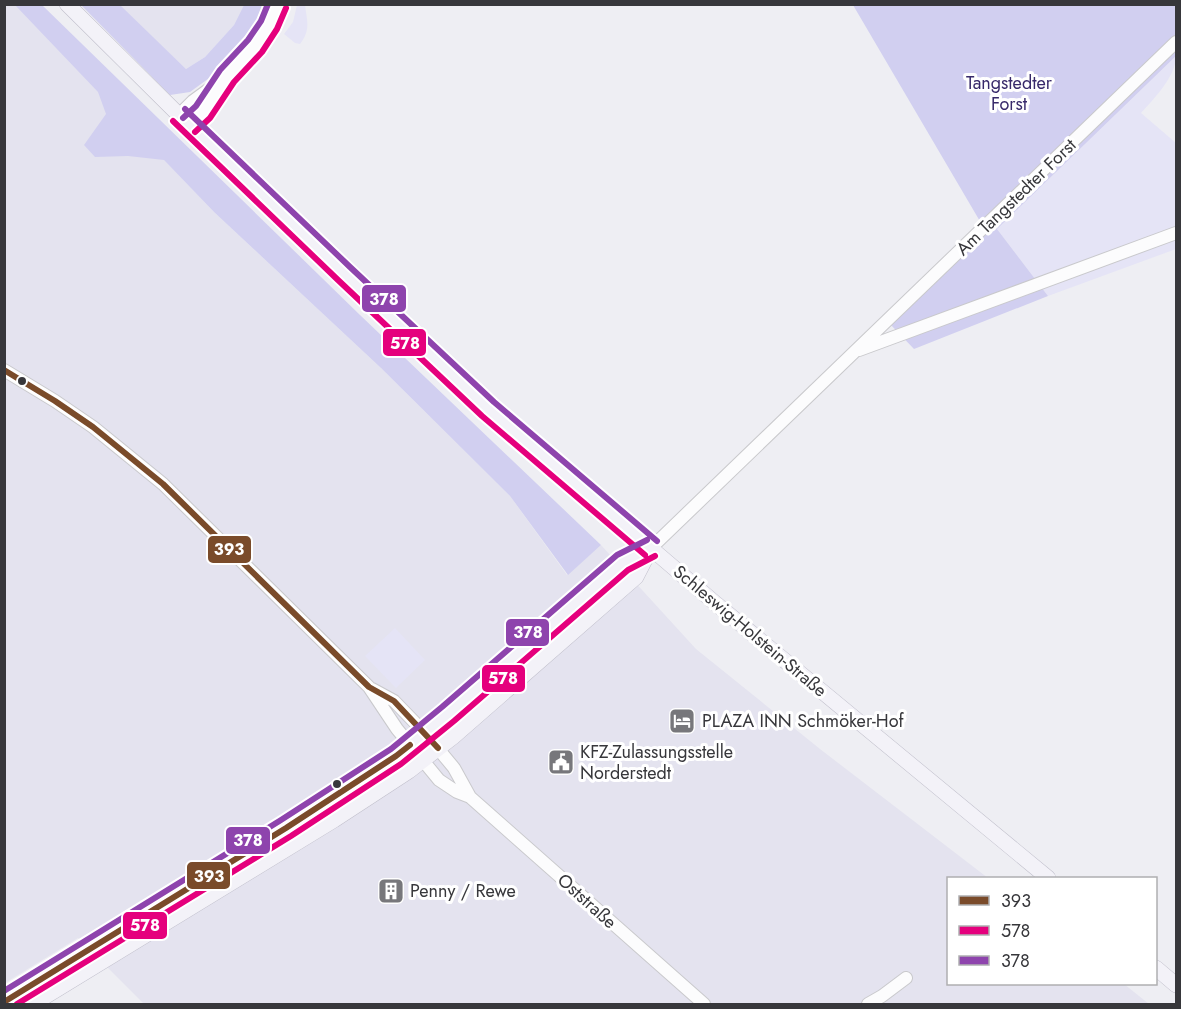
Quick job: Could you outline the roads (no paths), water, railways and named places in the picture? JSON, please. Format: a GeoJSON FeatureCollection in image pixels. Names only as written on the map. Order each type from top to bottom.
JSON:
{"type":"FeatureCollection","features":[{"type":"Feature","properties":{"kind":"main road","name":"Schleswig-Holstein-Straße"},"geometry":{"type":"LineString","coordinates":[[67,4],[344,274],[480,401],[715,603],[1046,877]]}},
{"type":"Feature","properties":{"kind":"main road"},"geometry":{"type":"LineString","coordinates":[[4,1002],[309,814],[387,762],[425,733],[623,562],[651,548]]}},
{"type":"Feature","properties":{"kind":"main road"},"geometry":{"type":"LineString","coordinates":[[33,1005],[334,820],[423,760],[636,577],[651,548]]}},
{"type":"Feature","properties":{"kind":"main road"},"geometry":{"type":"LineString","coordinates":[[1157,970],[1176,985]]}},
{"type":"Feature","properties":{"kind":"street"},"geometry":{"type":"LineString","coordinates":[[184,120],[203,111],[227,76],[243,61],[263,35],[270,25],[278,4]]}},
{"type":"Feature","properties":{"kind":"street","name":"Am Tangstedter Forst"},"geometry":{"type":"LineString","coordinates":[[651,548],[1176,42]]}},
{"type":"Feature","properties":{"kind":"street","name":"Am Tangstedter Forst"},"geometry":{"type":"LineString","coordinates":[[855,351],[1176,233]]}},
{"type":"Feature","properties":{"kind":"street","name":"Oststraße"},"geometry":{"type":"LineString","coordinates":[[4,370],[93,427],[163,484],[369,687],[410,745],[439,780],[457,792],[470,797]]}},
{"type":"Feature","properties":{"kind":"street","name":"Oststraße"},"geometry":{"type":"LineString","coordinates":[[369,687],[394,701],[425,733],[454,768],[470,797],[704,1005]]}},
{"type":"Feature","properties":{"kind":"street"},"geometry":{"type":"LineString","coordinates":[[868,1005],[906,978]]}},
{"type":"Feature","properties":{"kind":"place","name":"PLAZA INN Schmöker-Hof"},"geometry":{"type":"Point","coordinates":[682,721]}},
{"type":"Feature","properties":{"kind":"place","name":"KFZ-Zulassungsstelle Norderstedt"},"geometry":{"type":"Point","coordinates":[561,762]}},
{"type":"Feature","properties":{"kind":"place","name":"Penny / Rewe"},"geometry":{"type":"Point","coordinates":[391,891]}},
{"type":"Feature","properties":{"kind":"park label","name":"Tangstedter Forst"},"geometry":{"type":"Point","coordinates":[1009,94]}}]}
